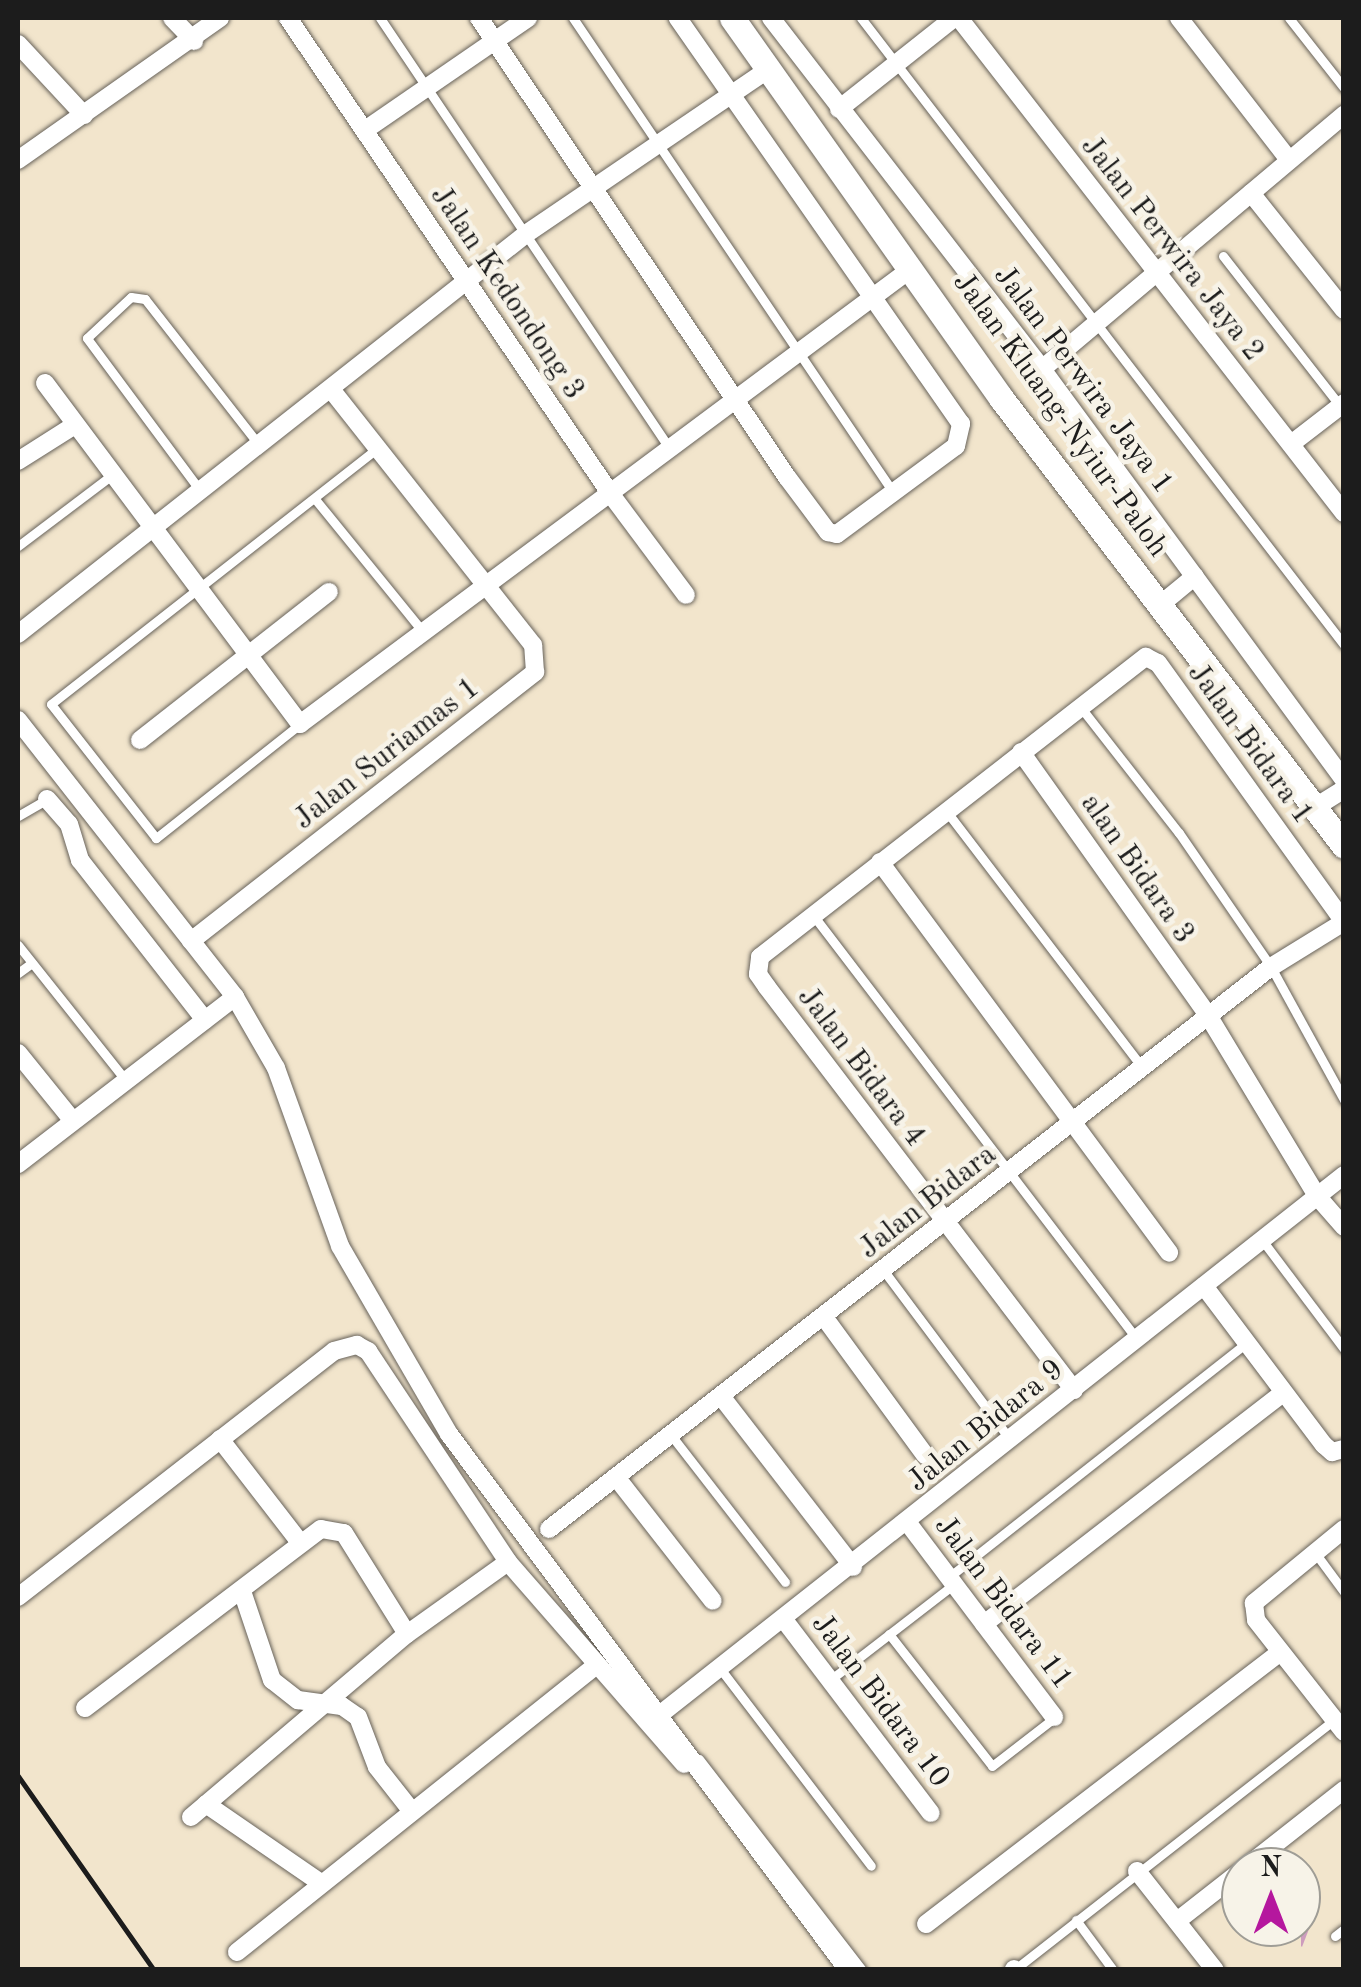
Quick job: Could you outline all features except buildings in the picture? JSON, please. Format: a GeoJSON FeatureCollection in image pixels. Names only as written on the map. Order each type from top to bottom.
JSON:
{"type":"FeatureCollection","features":[{"type":"Feature","properties":{"kind":"street"},"geometry":{"type":"LineString","coordinates":[[172,18],[194,41]]}},
{"type":"Feature","properties":{"kind":"street"},"geometry":{"type":"LineString","coordinates":[[18,160],[194,41],[220,18]]}},
{"type":"Feature","properties":{"kind":"street","name":"Jalan Kedondong 3"},"geometry":{"type":"LineString","coordinates":[[288,18],[610,494],[686,595]]}},
{"type":"Feature","properties":{"kind":"street"},"geometry":{"type":"LineString","coordinates":[[479,18],[735,400],[832,534],[894,495],[956,446],[963,432],[678,18]]}},
{"type":"Feature","properties":{"kind":"street"},"geometry":{"type":"LineString","coordinates":[[365,130],[528,18]]}},
{"type":"Feature","properties":{"kind":"street","name":"Jalan Kluang-Nyiur-Paloh"},"geometry":{"type":"LineString","coordinates":[[732,18],[1001,398],[1344,846]]}},
{"type":"Feature","properties":{"kind":"street","name":"Jalan Perwira Jaya 1"},"geometry":{"type":"LineString","coordinates":[[772,18],[1042,369],[1344,780]]}},
{"type":"Feature","properties":{"kind":"street"},"geometry":{"type":"LineString","coordinates":[[840,109],[956,18]]}},
{"type":"Feature","properties":{"kind":"street","name":"Jalan Perwira Jaya 2"},"geometry":{"type":"LineString","coordinates":[[956,18],[1154,274],[1340,501]]}},
{"type":"Feature","properties":{"kind":"street"},"geometry":{"type":"LineString","coordinates":[[1179,18],[1289,160]]}},
{"type":"Feature","properties":{"kind":"street"},"geometry":{"type":"LineString","coordinates":[[18,44],[84,115]]}},
{"type":"Feature","properties":{"kind":"street"},"geometry":{"type":"LineString","coordinates":[[18,634],[526,234],[770,68]]}},
{"type":"Feature","properties":{"kind":"street"},"geometry":{"type":"LineString","coordinates":[[1042,369],[1344,115]]}},
{"type":"Feature","properties":{"kind":"street"},"geometry":{"type":"LineString","coordinates":[[1251,193],[1344,310]]}},
{"type":"Feature","properties":{"kind":"street"},"geometry":{"type":"LineString","coordinates":[[45,382],[195,591],[300,724],[912,268]]}},
{"type":"Feature","properties":{"kind":"street"},"geometry":{"type":"LineString","coordinates":[[331,390],[488,585]]}},
{"type":"Feature","properties":{"kind":"street"},"geometry":{"type":"LineString","coordinates":[[1290,444],[1342,404]]}},
{"type":"Feature","properties":{"kind":"street"},"geometry":{"type":"LineString","coordinates":[[18,461],[75,425]]}},
{"type":"Feature","properties":{"kind":"street"},"geometry":{"type":"LineString","coordinates":[[1160,605],[1196,576]]}},
{"type":"Feature","properties":{"kind":"street","name":"Jalan Suriamas 1"},"geometry":{"type":"LineString","coordinates":[[190,940],[535,672],[532,645],[488,585]]}},
{"type":"Feature","properties":{"kind":"street"},"geometry":{"type":"LineString","coordinates":[[140,740],[330,592]]}},
{"type":"Feature","properties":{"kind":"street","name":"Jalan Bidara 1"},"geometry":{"type":"LineString","coordinates":[[1080,706],[1140,660],[1158,663],[1343,922]]}},
{"type":"Feature","properties":{"kind":"street"},"geometry":{"type":"LineString","coordinates":[[813,914],[1080,706]]}},
{"type":"Feature","properties":{"kind":"street"},"geometry":{"type":"LineString","coordinates":[[18,720],[235,998],[276,1068],[340,1246],[382,1324],[517,1529],[653,1720],[708,1772]]}},
{"type":"Feature","properties":{"kind":"street","name":"alan Bidara 3"},"geometry":{"type":"LineString","coordinates":[[1021,752],[1209,1017],[1317,1196],[1344,1227]]}},
{"type":"Feature","properties":{"kind":"street"},"geometry":{"type":"LineString","coordinates":[[1314,808],[1344,789]]}},
{"type":"Feature","properties":{"kind":"street"},"geometry":{"type":"LineString","coordinates":[[48,799],[69,824],[80,860],[205,1020]]}},
{"type":"Feature","properties":{"kind":"street"},"geometry":{"type":"LineString","coordinates":[[880,862],[1076,1122],[1169,1253]]}},
{"type":"Feature","properties":{"kind":"street","name":"Jalan Bidara 4"},"geometry":{"type":"LineString","coordinates":[[813,914],[757,964],[767,988],[1074,1390]]}},
{"type":"Feature","properties":{"kind":"street","name":"Jalan Bidara"},"geometry":{"type":"LineString","coordinates":[[549,1529],[1271,968],[1343,922]]}},
{"type":"Feature","properties":{"kind":"street"},"geometry":{"type":"LineString","coordinates":[[18,1164],[235,998]]}},
{"type":"Feature","properties":{"kind":"street"},"geometry":{"type":"LineString","coordinates":[[18,1053],[73,1122]]}},
{"type":"Feature","properties":{"kind":"street","name":"Jalan Bidara 9"},"geometry":{"type":"LineString","coordinates":[[653,1720],[722,1672],[1344,1175]]}},
{"type":"Feature","properties":{"kind":"street"},"geometry":{"type":"LineString","coordinates":[[1204,1286],[1324,1445],[1332,1452],[1344,1449]]}},
{"type":"Feature","properties":{"kind":"street"},"geometry":{"type":"LineString","coordinates":[[824,1317],[926,1455]]}},
{"type":"Feature","properties":{"kind":"street"},"geometry":{"type":"LineString","coordinates":[[18,1597],[334,1351],[357,1345],[368,1351],[508,1562],[595,1666],[708,1772],[848,1970]]}},
{"type":"Feature","properties":{"kind":"street"},"geometry":{"type":"LineString","coordinates":[[984,1624],[1284,1393]]}},
{"type":"Feature","properties":{"kind":"street"},"geometry":{"type":"LineString","coordinates":[[722,1396],[852,1567]]}},
{"type":"Feature","properties":{"kind":"street"},"geometry":{"type":"LineString","coordinates":[[220,1439],[298,1540]]}},
{"type":"Feature","properties":{"kind":"street"},"geometry":{"type":"LineString","coordinates":[[616,1478],[713,1601]]}},
{"type":"Feature","properties":{"kind":"street","name":"Jalan Bidara 11"},"geometry":{"type":"LineString","coordinates":[[908,1523],[1054,1717]]}},
{"type":"Feature","properties":{"kind":"street"},"geometry":{"type":"LineString","coordinates":[[85,1708],[242,1590],[298,1540],[321,1528],[344,1534],[408,1634]]}},
{"type":"Feature","properties":{"kind":"street"},"geometry":{"type":"LineString","coordinates":[[1340,1722],[1256,1620],[1258,1594],[1344,1529]]}},
{"type":"Feature","properties":{"kind":"street"},"geometry":{"type":"LineString","coordinates":[[191,1817],[408,1634],[508,1562]]}},
{"type":"Feature","properties":{"kind":"street"},"geometry":{"type":"LineString","coordinates":[[242,1590],[272,1680],[298,1700],[326,1704],[358,1717],[377,1767],[410,1809]]}},
{"type":"Feature","properties":{"kind":"street","name":"Jalan Bidara 10"},"geometry":{"type":"LineString","coordinates":[[785,1621],[931,1813]]}},
{"type":"Feature","properties":{"kind":"street"},"geometry":{"type":"LineString","coordinates":[[926,1924],[1281,1652]]}},
{"type":"Feature","properties":{"kind":"street"},"geometry":{"type":"LineString","coordinates":[[238,1952],[410,1809],[595,1666]]}},
{"type":"Feature","properties":{"kind":"street"},"geometry":{"type":"LineString","coordinates":[[1271,1847],[1344,1790]]}},
{"type":"Feature","properties":{"kind":"street"},"geometry":{"type":"LineString","coordinates":[[206,1804],[321,1883]]}},
{"type":"Feature","properties":{"kind":"street"},"geometry":{"type":"LineString","coordinates":[[1137,1871],[1215,1970]]}},
{"type":"Feature","properties":{"kind":"street"},"geometry":{"type":"LineString","coordinates":[[1177,1921],[1221,1886]]}},
{"type":"Feature","properties":{"kind":"lane"},"geometry":{"type":"LineString","coordinates":[[380,18],[670,448]]}},
{"type":"Feature","properties":{"kind":"lane"},"geometry":{"type":"LineString","coordinates":[[573,18],[894,495]]}},
{"type":"Feature","properties":{"kind":"lane"},"geometry":{"type":"LineString","coordinates":[[861,18],[1344,645]]}},
{"type":"Feature","properties":{"kind":"lane"},"geometry":{"type":"LineString","coordinates":[[1290,18],[1344,88]]}},
{"type":"Feature","properties":{"kind":"lane"},"geometry":{"type":"LineString","coordinates":[[1223,256],[1342,404]]}},
{"type":"Feature","properties":{"kind":"lane"},"geometry":{"type":"LineString","coordinates":[[199,490],[87,338],[131,297],[145,299],[259,444]]}},
{"type":"Feature","properties":{"kind":"lane"},"geometry":{"type":"LineString","coordinates":[[300,724],[160,836],[150,836],[52,704],[377,448]]}},
{"type":"Feature","properties":{"kind":"lane"},"geometry":{"type":"LineString","coordinates":[[18,546],[112,475]]}},
{"type":"Feature","properties":{"kind":"lane"},"geometry":{"type":"LineString","coordinates":[[314,499],[423,632]]}},
{"type":"Feature","properties":{"kind":"lane"},"geometry":{"type":"LineString","coordinates":[[1080,706],[1179,832],[1271,968],[1344,1100]]}},
{"type":"Feature","properties":{"kind":"lane"},"geometry":{"type":"LineString","coordinates":[[18,816],[48,799]]}},
{"type":"Feature","properties":{"kind":"lane"},"geometry":{"type":"LineString","coordinates":[[946,810],[1143,1068]]}},
{"type":"Feature","properties":{"kind":"lane"},"geometry":{"type":"LineString","coordinates":[[813,914],[1137,1340]]}},
{"type":"Feature","properties":{"kind":"lane"},"geometry":{"type":"LineString","coordinates":[[18,945],[126,1082]]}},
{"type":"Feature","properties":{"kind":"lane"},"geometry":{"type":"LineString","coordinates":[[18,973],[32,963]]}},
{"type":"Feature","properties":{"kind":"lane"},"geometry":{"type":"LineString","coordinates":[[1262,1240],[1344,1349]]}},
{"type":"Feature","properties":{"kind":"lane"},"geometry":{"type":"LineString","coordinates":[[884,1271],[1011,1441]]}},
{"type":"Feature","properties":{"kind":"lane"},"geometry":{"type":"LineString","coordinates":[[830,1680],[1245,1344]]}},
{"type":"Feature","properties":{"kind":"lane"},"geometry":{"type":"LineString","coordinates":[[672,1435],[785,1582]]}},
{"type":"Feature","properties":{"kind":"lane"},"geometry":{"type":"LineString","coordinates":[[1314,1552],[1344,1592]]}},
{"type":"Feature","properties":{"kind":"lane"},"geometry":{"type":"LineString","coordinates":[[890,1634],[992,1766],[1054,1717]]}},
{"type":"Feature","properties":{"kind":"lane"},"geometry":{"type":"LineString","coordinates":[[722,1672],[871,1866]]}},
{"type":"Feature","properties":{"kind":"lane"},"geometry":{"type":"LineString","coordinates":[[1014,1969],[1137,1871],[1340,1722]]}},
{"type":"Feature","properties":{"kind":"lane"},"geometry":{"type":"LineString","coordinates":[[708,1772],[862,1970]]}},
{"type":"Feature","properties":{"kind":"lane"},"geometry":{"type":"LineString","coordinates":[[1076,1920],[1113,1970]]}},
{"type":"Feature","properties":{"kind":"railway"},"geometry":{"type":"LineString","coordinates":[[18,1776],[154,1970]]}}]}
